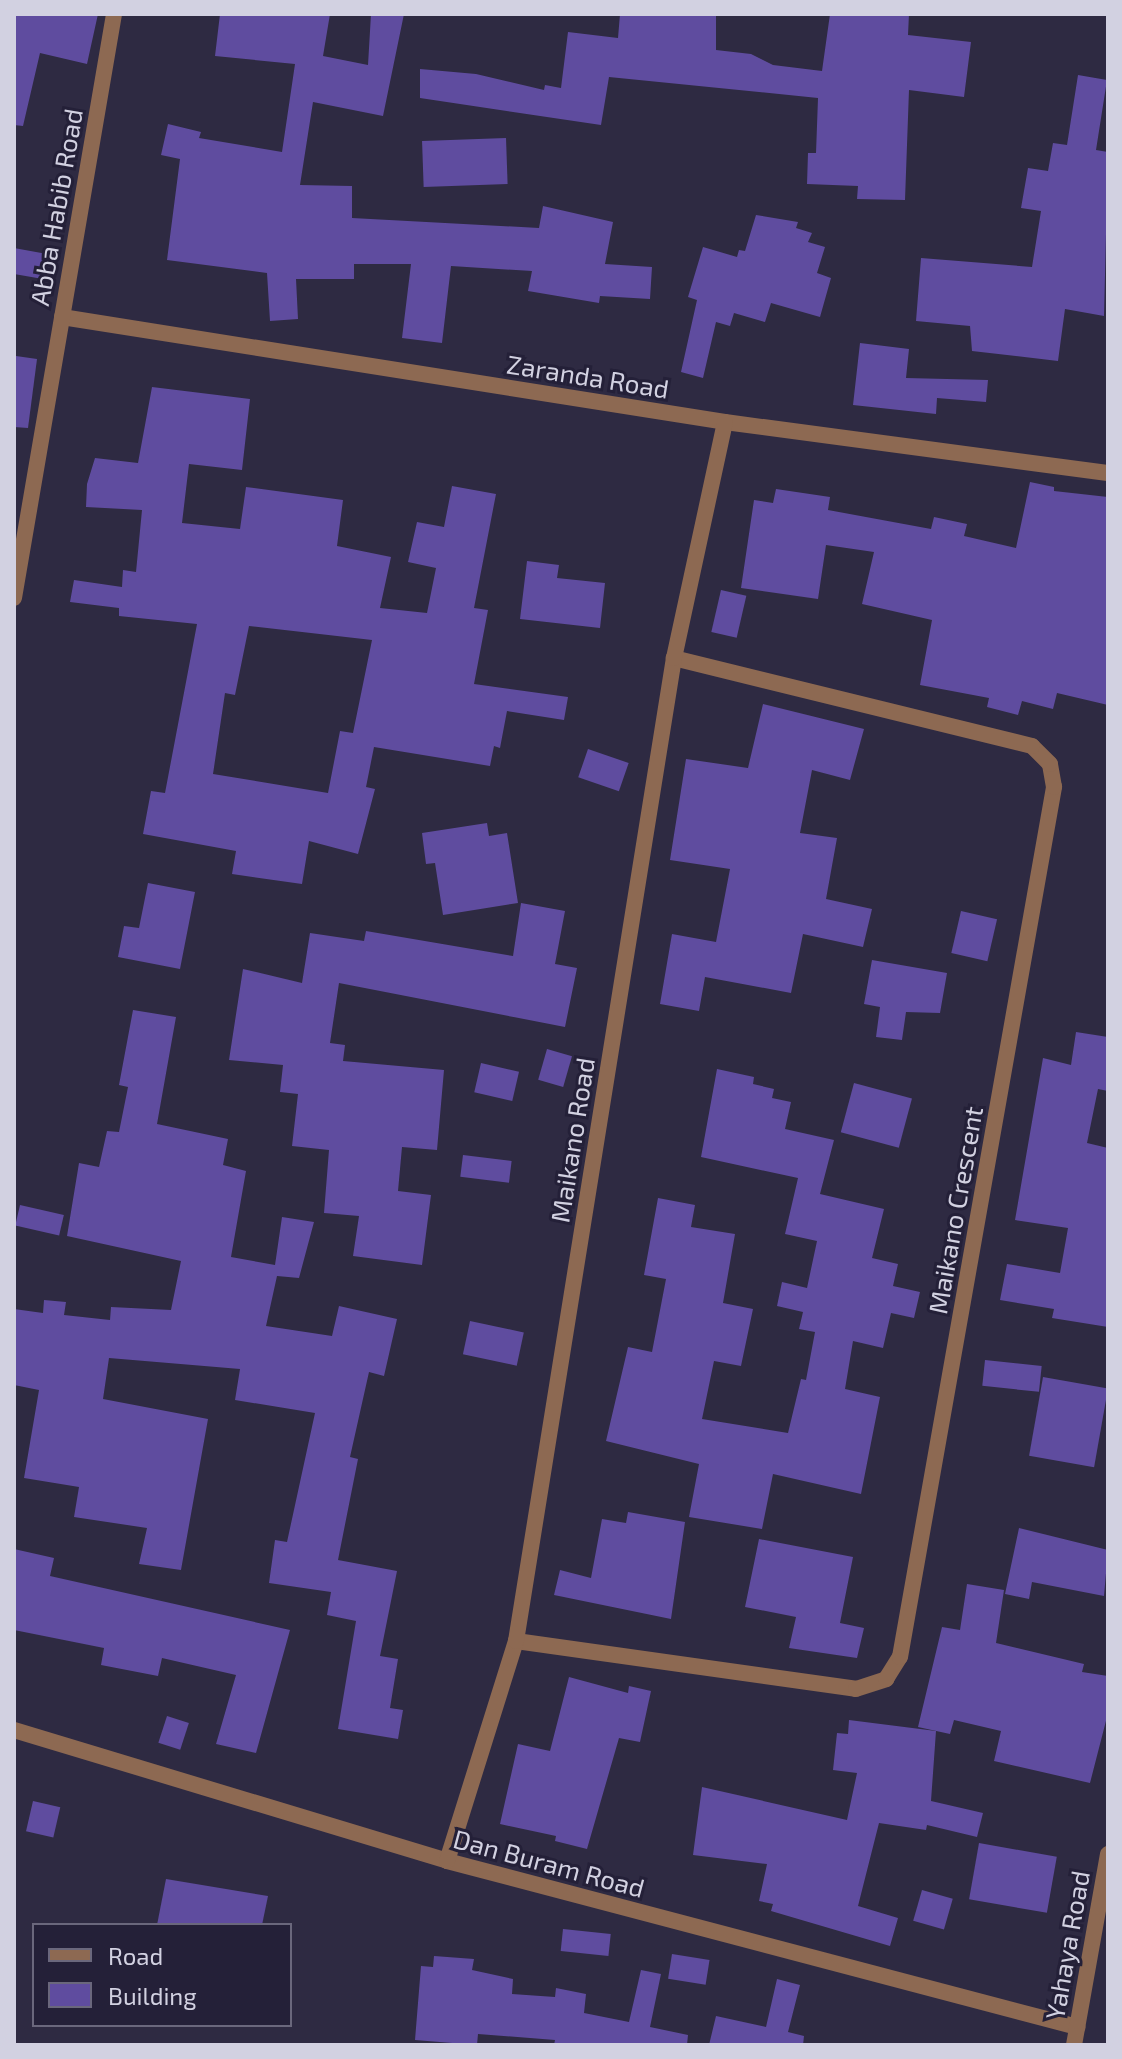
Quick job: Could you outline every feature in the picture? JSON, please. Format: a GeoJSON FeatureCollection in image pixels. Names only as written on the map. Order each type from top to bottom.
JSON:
{"type":"FeatureCollection","features":[{"type":"Feature","properties":{"kind":"street","name":"Abba Habib Road"},"geometry":{"type":"LineString","coordinates":[[14,598],[114,14]]}},
{"type":"Feature","properties":{"kind":"street","name":"Zaranda Road"},"geometry":{"type":"LineString","coordinates":[[62,317],[725,422],[1108,473]]}},
{"type":"Feature","properties":{"kind":"street","name":"Maikano Road"},"geometry":{"type":"LineString","coordinates":[[447,1861],[516,1641],[674,658],[725,422]]}},
{"type":"Feature","properties":{"kind":"street","name":"Maikano Crescent"},"geometry":{"type":"LineString","coordinates":[[516,1641],[856,1689],[886,1679],[900,1657],[1054,787],[1050,764],[1032,746],[674,658]]}},
{"type":"Feature","properties":{"kind":"street","name":"Dan Buram Road"},"geometry":{"type":"LineString","coordinates":[[14,1730],[447,1861],[1077,2027]]}},
{"type":"Feature","properties":{"kind":"street","name":"Yahaya Road"},"geometry":{"type":"LineString","coordinates":[[1074,2045],[1108,1854]]}},
{"type":"Feature","properties":{"kind":"building"},"geometry":{"type":"Polygon","coordinates":[[[14,14],[98,14],[87,64],[40,53],[23,126],[14,125],[14,14]]]}},
{"type":"Feature","properties":{"kind":"building"},"geometry":{"type":"Polygon","coordinates":[[[220,14],[330,14],[323,56],[368,65],[371,14],[404,14],[383,116],[313,102],[300,185],[352,186],[352,218],[539,228],[543,206],[613,222],[605,264],[652,267],[650,299],[600,296],[599,303],[528,291],[532,271],[451,266],[442,343],[402,338],[411,264],[354,264],[354,279],[296,279],[298,319],[270,321],[267,273],[167,260],[180,159],[161,155],[168,124],[201,132],[199,138],[282,152],[295,64],[215,56],[220,14]]]}},
{"type":"Feature","properties":{"kind":"building"},"geometry":{"type":"Polygon","coordinates":[[[620,14],[716,14],[716,50],[751,54],[773,65],[822,71],[830,14],[909,14],[908,35],[971,42],[964,97],[909,90],[905,200],[857,199],[858,186],[807,184],[808,153],[816,153],[818,98],[609,77],[601,125],[420,98],[420,69],[476,74],[544,90],[545,85],[561,88],[568,32],[618,38],[620,14]]]}},
{"type":"Feature","properties":{"kind":"building"},"geometry":{"type":"Polygon","coordinates":[[[1078,75],[1107,80],[1096,150],[1108,152],[1104,316],[1065,309],[1058,361],[972,351],[970,326],[916,321],[921,258],[1032,267],[1041,211],[1021,208],[1028,168],[1048,171],[1053,143],[1067,145],[1078,75]]]}},
{"type":"Feature","properties":{"kind":"building"},"geometry":{"type":"Polygon","coordinates":[[[506,138],[508,184],[424,187],[422,141],[506,138]]]}},
{"type":"Feature","properties":{"kind":"building"},"geometry":{"type":"Polygon","coordinates":[[[756,215],[798,222],[796,228],[812,233],[808,242],[825,247],[817,273],[831,278],[820,317],[771,303],[765,322],[734,313],[730,326],[716,322],[703,378],[681,372],[697,300],[688,297],[703,247],[737,257],[739,250],[745,251],[756,215]]]}},
{"type":"Feature","properties":{"kind":"building"},"geometry":{"type":"Polygon","coordinates":[[[14,248],[47,254],[43,279],[14,274],[14,248]]]}},
{"type":"Feature","properties":{"kind":"building"},"geometry":{"type":"Polygon","coordinates":[[[860,343],[909,349],[906,378],[988,380],[986,402],[937,398],[936,414],[853,405],[860,343]]]}},
{"type":"Feature","properties":{"kind":"building"},"geometry":{"type":"Polygon","coordinates":[[[16,356],[37,359],[28,428],[14,427],[16,356]]]}},
{"type":"Feature","properties":{"kind":"building"},"geometry":{"type":"Polygon","coordinates":[[[152,387],[250,399],[242,470],[189,464],[182,523],[240,529],[246,487],[343,500],[337,546],[391,557],[380,608],[427,613],[436,568],[408,562],[417,522],[444,527],[452,486],[496,494],[474,608],[488,610],[474,684],[568,697],[564,720],[507,711],[500,748],[494,746],[490,766],[374,747],[366,787],[375,789],[358,854],[309,841],[302,884],[232,874],[236,851],[143,834],[151,791],[165,793],[197,624],[119,616],[119,608],[70,602],[74,580],[122,587],[123,570],[136,572],[142,510],[86,507],[87,484],[95,458],[138,463],[152,387]],[[249,626],[235,695],[225,693],[213,774],[328,793],[340,731],[353,733],[372,640],[249,626]]]}},
{"type":"Feature","properties":{"kind":"building"},"geometry":{"type":"Polygon","coordinates":[[[1030,482],[1054,487],[1054,491],[1108,497],[1108,705],[1057,693],[1053,709],[1022,701],[1018,715],[987,707],[989,698],[920,685],[932,620],[862,604],[874,552],[826,545],[818,599],[741,588],[754,500],[773,503],[776,489],[830,497],[828,510],[931,529],[934,517],[967,524],[964,536],[1016,548],[1030,482]]]}},
{"type":"Feature","properties":{"kind":"building"},"geometry":{"type":"Polygon","coordinates":[[[527,561],[559,565],[557,578],[605,583],[600,628],[520,619],[527,561]]]}},
{"type":"Feature","properties":{"kind":"building"},"geometry":{"type":"Polygon","coordinates":[[[721,590],[746,596],[737,638],[711,632],[721,590]]]}},
{"type":"Feature","properties":{"kind":"building"},"geometry":{"type":"Polygon","coordinates":[[[763,704],[864,729],[850,780],[812,770],[800,833],[837,838],[826,899],[872,909],[863,947],[803,934],[791,993],[705,977],[699,1011],[660,1004],[672,934],[716,942],[730,869],[670,860],[686,759],[748,768],[763,704]]]}},
{"type":"Feature","properties":{"kind":"building"},"geometry":{"type":"Polygon","coordinates":[[[588,749],[629,763],[619,791],[578,777],[588,749]]]}},
{"type":"Feature","properties":{"kind":"building"},"geometry":{"type":"Polygon","coordinates":[[[487,823],[489,836],[507,833],[518,903],[443,915],[435,863],[426,864],[422,833],[487,823]]]}},
{"type":"Feature","properties":{"kind":"building"},"geometry":{"type":"Polygon","coordinates":[[[148,883],[195,892],[180,969],[118,957],[124,926],[139,928],[148,883]]]}},
{"type":"Feature","properties":{"kind":"building"},"geometry":{"type":"Polygon","coordinates":[[[521,903],[565,911],[555,964],[577,968],[565,1027],[339,983],[330,1043],[345,1045],[343,1061],[444,1070],[437,1150],[402,1147],[398,1191],[431,1195],[422,1265],[353,1256],[359,1216],[324,1213],[329,1150],[292,1146],[298,1094],[280,1092],[283,1065],[229,1060],[243,969],[302,983],[310,933],[364,941],[366,931],[513,956],[521,903]]]}},
{"type":"Feature","properties":{"kind":"building"},"geometry":{"type":"Polygon","coordinates":[[[961,911],[997,919],[987,961],[951,953],[961,911]]]}},
{"type":"Feature","properties":{"kind":"building"},"geometry":{"type":"Polygon","coordinates":[[[872,960],[947,973],[940,1013],[906,1012],[902,1040],[876,1037],[880,1007],[864,1004],[872,960]]]}},
{"type":"Feature","properties":{"kind":"building"},"geometry":{"type":"Polygon","coordinates":[[[133,1010],[176,1017],[157,1124],[228,1139],[223,1165],[246,1171],[231,1257],[275,1265],[282,1217],[314,1222],[299,1278],[277,1276],[266,1326],[332,1336],[339,1306],[397,1319],[384,1376],[369,1372],[350,1457],[358,1459],[338,1560],[397,1571],[380,1656],[398,1659],[390,1708],[403,1710],[398,1739],[338,1729],[356,1621],[327,1615],[331,1592],[269,1583],[275,1540],[287,1542],[315,1413],[235,1400],[240,1369],[109,1358],[103,1399],[208,1419],[181,1570],[139,1564],[147,1528],[74,1517],[79,1487],[24,1478],[39,1390],[14,1385],[14,1309],[43,1313],[44,1300],[66,1302],[64,1315],[110,1320],[111,1307],[171,1310],[181,1261],[67,1236],[79,1163],[99,1167],[107,1131],[119,1132],[128,1087],[119,1085],[133,1010]]]}},
{"type":"Feature","properties":{"kind":"building"},"geometry":{"type":"Polygon","coordinates":[[[1076,1032],[1108,1037],[1108,1091],[1098,1089],[1087,1143],[1108,1148],[1108,1327],[1052,1318],[1054,1309],[1000,1300],[1007,1264],[1060,1273],[1068,1228],[1015,1220],[1043,1058],[1071,1065],[1076,1032]]]}},
{"type":"Feature","properties":{"kind":"building"},"geometry":{"type":"Polygon","coordinates":[[[547,1049],[572,1056],[563,1087],[538,1080],[547,1049]]]}},
{"type":"Feature","properties":{"kind":"building"},"geometry":{"type":"Polygon","coordinates":[[[481,1063],[519,1072],[512,1101],[474,1092],[481,1063]]]}},
{"type":"Feature","properties":{"kind":"building"},"geometry":{"type":"Polygon","coordinates":[[[717,1069],[754,1077],[753,1084],[774,1089],[772,1098],[791,1102],[785,1129],[834,1140],[820,1194],[884,1209],[872,1258],[898,1264],[893,1286],[920,1292],[914,1318],[891,1313],[883,1348],[853,1341],[845,1389],[880,1397],[861,1494],[773,1474],[762,1529],[689,1517],[699,1464],[606,1441],[628,1347],[652,1352],[666,1279],[644,1275],[658,1198],[695,1205],[691,1227],[735,1234],[723,1303],[753,1309],[741,1366],[714,1361],[702,1419],[788,1433],[801,1379],[806,1380],[815,1332],[799,1329],[803,1312],[777,1306],[782,1282],[807,1288],[817,1241],[785,1234],[798,1178],[701,1157],[717,1069]]]}},
{"type":"Feature","properties":{"kind":"building"},"geometry":{"type":"Polygon","coordinates":[[[854,1083],[912,1099],[899,1148],[841,1132],[854,1083]]]}},
{"type":"Feature","properties":{"kind":"building"},"geometry":{"type":"Polygon","coordinates":[[[463,1155],[512,1161],[509,1183],[460,1177],[463,1155]]]}},
{"type":"Feature","properties":{"kind":"building"},"geometry":{"type":"Polygon","coordinates":[[[20,1205],[64,1215],[59,1236],[15,1225],[20,1205]]]}},
{"type":"Feature","properties":{"kind":"building"},"geometry":{"type":"Polygon","coordinates":[[[470,1321],[524,1332],[517,1366],[463,1354],[470,1321]]]}},
{"type":"Feature","properties":{"kind":"building"},"geometry":{"type":"Polygon","coordinates":[[[985,1360],[1042,1366],[1039,1392],[982,1386],[985,1360]]]}},
{"type":"Feature","properties":{"kind":"building"},"geometry":{"type":"Polygon","coordinates":[[[1043,1377],[1108,1388],[1094,1467],[1029,1456],[1043,1377]]]}},
{"type":"Feature","properties":{"kind":"building"},"geometry":{"type":"Polygon","coordinates":[[[628,1512],[685,1522],[671,1619],[554,1595],[560,1570],[591,1578],[602,1519],[626,1523],[628,1512]]]}},
{"type":"Feature","properties":{"kind":"building"},"geometry":{"type":"Polygon","coordinates":[[[1019,1528],[1108,1550],[1104,1596],[1032,1582],[1029,1599],[1005,1594],[1019,1528]]]}},
{"type":"Feature","properties":{"kind":"building"},"geometry":{"type":"Polygon","coordinates":[[[759,1539],[853,1557],[840,1623],[864,1628],[857,1658],[789,1648],[796,1617],[745,1607],[759,1539]]]}},
{"type":"Feature","properties":{"kind":"building"},"geometry":{"type":"Polygon","coordinates":[[[14,1549],[54,1558],[50,1576],[290,1630],[256,1753],[216,1744],[236,1675],[162,1658],[158,1676],[101,1665],[104,1648],[14,1630],[14,1549]]]}},
{"type":"Feature","properties":{"kind":"building"},"geometry":{"type":"Polygon","coordinates":[[[967,1584],[1004,1590],[996,1643],[1084,1664],[1082,1672],[1108,1676],[1108,1713],[1090,1783],[994,1761],[1001,1731],[954,1720],[950,1734],[918,1727],[942,1627],[960,1630],[967,1584]]]}},
{"type":"Feature","properties":{"kind":"building"},"geometry":{"type":"Polygon","coordinates":[[[569,1677],[628,1693],[629,1686],[651,1691],[640,1742],[619,1738],[587,1849],[555,1841],[556,1836],[500,1824],[518,1744],[550,1751],[569,1677]]]}},
{"type":"Feature","properties":{"kind":"building"},"geometry":{"type":"Polygon","coordinates":[[[167,1716],[189,1723],[180,1750],[158,1743],[167,1716]]]}},
{"type":"Feature","properties":{"kind":"building"},"geometry":{"type":"Polygon","coordinates":[[[849,1720],[936,1731],[931,1801],[983,1813],[977,1837],[927,1825],[926,1830],[879,1823],[858,1906],[898,1918],[890,1946],[771,1911],[773,1904],[759,1901],[767,1864],[693,1855],[702,1787],[847,1820],[857,1773],[833,1770],[837,1733],[848,1734],[849,1720]]]}},
{"type":"Feature","properties":{"kind":"building"},"geometry":{"type":"Polygon","coordinates":[[[33,1801],[60,1807],[53,1838],[26,1831],[33,1801]]]}},
{"type":"Feature","properties":{"kind":"building"},"geometry":{"type":"Polygon","coordinates":[[[979,1843],[1057,1857],[1047,1913],[969,1899],[979,1843]]]}},
{"type":"Feature","properties":{"kind":"building"},"geometry":{"type":"Polygon","coordinates":[[[166,1879],[268,1896],[262,1923],[157,1923],[166,1879]]]}},
{"type":"Feature","properties":{"kind":"building"},"geometry":{"type":"Polygon","coordinates":[[[922,1890],[953,1899],[944,1930],[913,1921],[922,1890]]]}},
{"type":"Feature","properties":{"kind":"building"},"geometry":{"type":"Polygon","coordinates":[[[563,1929],[611,1934],[608,1956],[561,1951],[563,1929]]]}},
{"type":"Feature","properties":{"kind":"building"},"geometry":{"type":"Polygon","coordinates":[[[672,1954],[710,1960],[706,1985],[668,1979],[672,1954]]]}},
{"type":"Feature","properties":{"kind":"building"},"geometry":{"type":"Polygon","coordinates":[[[434,1956],[474,1959],[472,1970],[513,1979],[512,1994],[555,1997],[556,1988],[586,1994],[584,2013],[629,2022],[641,1970],[661,1974],[650,2027],[688,2035],[687,2045],[554,2045],[555,2040],[478,2034],[477,2045],[415,2040],[421,1966],[433,1967],[434,1956]]]}},
{"type":"Feature","properties":{"kind":"building"},"geometry":{"type":"Polygon","coordinates":[[[777,1979],[800,1985],[788,2032],[804,2036],[803,2045],[709,2045],[716,2016],[766,2027],[777,1979]]]}}]}
